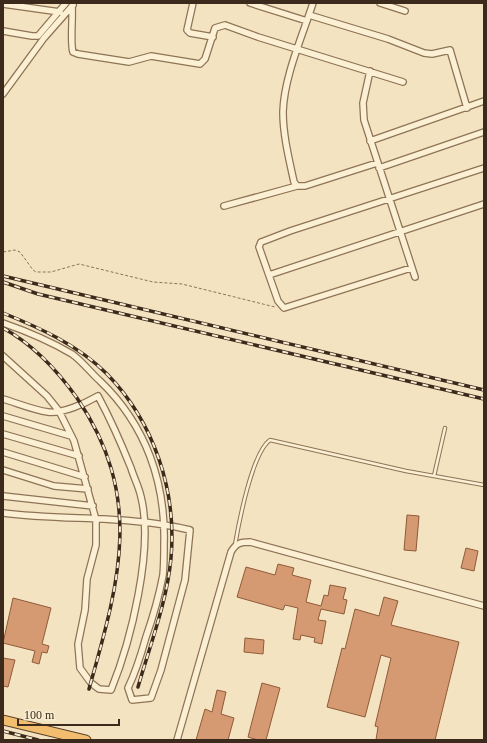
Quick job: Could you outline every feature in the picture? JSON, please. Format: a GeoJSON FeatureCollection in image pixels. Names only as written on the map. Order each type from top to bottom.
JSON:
{"type":"FeatureCollection","features":[{"type":"Feature","properties":{"kind":"highway"},"geometry":{"type":"LineString","coordinates":[[3,720],[86,740]]}},
{"type":"Feature","properties":{"kind":"street"},"geometry":{"type":"LineString","coordinates":[[3,31],[38,36],[60,12],[66,3]]}},
{"type":"Feature","properties":{"kind":"street"},"geometry":{"type":"LineString","coordinates":[[193,3],[186,30],[190,33],[212,37]]}},
{"type":"Feature","properties":{"kind":"street"},"geometry":{"type":"LineString","coordinates":[[250,3],[376,35],[424,53],[432,54],[450,50],[467,108]]}},
{"type":"Feature","properties":{"kind":"street"},"geometry":{"type":"LineString","coordinates":[[297,186],[294,182],[283,114],[289,77],[313,3]]}},
{"type":"Feature","properties":{"kind":"street"},"geometry":{"type":"LineString","coordinates":[[380,3],[405,11]]}},
{"type":"Feature","properties":{"kind":"street"},"geometry":{"type":"LineString","coordinates":[[3,4],[60,12]]}},
{"type":"Feature","properties":{"kind":"street"},"geometry":{"type":"LineString","coordinates":[[73,5],[71,46],[73,52],[78,54],[129,62],[151,56],[200,64],[205,59],[215,28],[225,25],[403,82]]}},
{"type":"Feature","properties":{"kind":"street"},"geometry":{"type":"LineString","coordinates":[[3,94],[48,33],[73,5]]}},
{"type":"Feature","properties":{"kind":"street"},"geometry":{"type":"LineString","coordinates":[[370,71],[364,96],[363,112],[370,141],[415,277]]}},
{"type":"Feature","properties":{"kind":"street"},"geometry":{"type":"LineString","coordinates":[[370,141],[484,101]]}},
{"type":"Feature","properties":{"kind":"street"},"geometry":{"type":"LineString","coordinates":[[224,206],[297,186],[305,186],[484,132]]}},
{"type":"Feature","properties":{"kind":"street"},"geometry":{"type":"LineString","coordinates":[[411,268],[287,308],[281,307],[260,251],[261,242],[290,231],[484,168]]}},
{"type":"Feature","properties":{"kind":"street"},"geometry":{"type":"LineString","coordinates":[[269,275],[401,233],[484,204]]}},
{"type":"Feature","properties":{"kind":"street"},"geometry":{"type":"LineString","coordinates":[[3,323],[25,331],[73,355],[112,392],[130,415],[148,449],[160,490],[164,525],[163,574],[157,603],[137,670],[128,688],[132,700],[151,698],[161,670],[185,580],[190,530],[164,525],[145,523],[38,518],[3,513]]}},
{"type":"Feature","properties":{"kind":"street"},"geometry":{"type":"LineString","coordinates":[[3,356],[47,396],[59,411],[71,436],[85,477],[96,520],[96,545],[87,580],[85,610],[78,644],[80,668],[91,683],[99,689],[111,690],[124,655],[143,570],[145,523],[141,497],[115,426],[98,396],[82,405],[59,411],[49,413],[3,399]]}},
{"type":"Feature","properties":{"kind":"street"},"geometry":{"type":"LineString","coordinates":[[3,416],[71,436]]}},
{"type":"Feature","properties":{"kind":"street"},"geometry":{"type":"LineString","coordinates":[[3,434],[78,456]]}},
{"type":"Feature","properties":{"kind":"street"},"geometry":{"type":"LineString","coordinates":[[3,452],[85,477]]}},
{"type":"Feature","properties":{"kind":"street"},"geometry":{"type":"LineString","coordinates":[[3,470],[54,486],[88,489]]}},
{"type":"Feature","properties":{"kind":"street"},"geometry":{"type":"LineString","coordinates":[[3,496],[93,506]]}},
{"type":"Feature","properties":{"kind":"street"},"geometry":{"type":"LineString","coordinates":[[177,740],[231,552],[235,545],[241,542],[250,542],[484,604]]}},
{"type":"Feature","properties":{"kind":"lane"},"geometry":{"type":"LineString","coordinates":[[434,476],[445,428]]}},
{"type":"Feature","properties":{"kind":"lane"},"geometry":{"type":"LineString","coordinates":[[235,545],[247,487],[259,457],[270,440],[434,476],[484,485]]}},
{"type":"Feature","properties":{"kind":"path"},"geometry":{"type":"LineString","coordinates":[[3,252],[15,250],[20,252],[36,272],[51,272],[79,264],[153,282],[182,284],[250,303],[281,307]]}},
{"type":"Feature","properties":{"kind":"building"},"geometry":{"type":"Polygon","coordinates":[[[407,515],[419,516],[416,551],[404,550],[407,515]]]}},
{"type":"Feature","properties":{"kind":"building"},"geometry":{"type":"Polygon","coordinates":[[[466,548],[478,551],[474,571],[461,568],[466,548]]]}},
{"type":"Feature","properties":{"kind":"building"},"geometry":{"type":"Polygon","coordinates":[[[278,564],[294,568],[292,575],[311,580],[306,602],[321,606],[324,595],[328,596],[330,585],[346,588],[343,599],[347,600],[344,614],[321,609],[318,620],[326,621],[322,644],[314,642],[315,638],[301,635],[300,640],[293,639],[298,608],[285,605],[283,610],[237,597],[246,567],[275,575],[278,564]]]}},
{"type":"Feature","properties":{"kind":"building"},"geometry":{"type":"Polygon","coordinates":[[[384,597],[398,601],[391,625],[459,642],[435,740],[376,740],[378,727],[375,726],[391,658],[381,655],[365,717],[327,707],[342,648],[345,649],[355,609],[379,616],[384,597]]]}},
{"type":"Feature","properties":{"kind":"building"},"geometry":{"type":"Polygon","coordinates":[[[13,598],[51,608],[42,644],[49,646],[47,653],[42,652],[39,664],[32,662],[35,651],[3,643],[13,598]]]}},
{"type":"Feature","properties":{"kind":"building"},"geometry":{"type":"Polygon","coordinates":[[[245,638],[264,640],[263,654],[244,652],[245,638]]]}},
{"type":"Feature","properties":{"kind":"building"},"geometry":{"type":"Polygon","coordinates":[[[3,658],[15,660],[8,687],[3,686],[3,658]]]}},
{"type":"Feature","properties":{"kind":"building"},"geometry":{"type":"Polygon","coordinates":[[[262,683],[280,688],[266,740],[258,740],[248,737],[262,683]]]}},
{"type":"Feature","properties":{"kind":"building"},"geometry":{"type":"Polygon","coordinates":[[[217,690],[226,692],[221,714],[234,718],[228,740],[196,740],[205,709],[212,712],[217,690]]]}},
{"type":"Feature","properties":{"kind":"railway"},"geometry":{"type":"LineString","coordinates":[[3,276],[484,390]]}},
{"type":"Feature","properties":{"kind":"railway"},"geometry":{"type":"LineString","coordinates":[[3,282],[38,294],[484,399]]}},
{"type":"Feature","properties":{"kind":"railway"},"geometry":{"type":"LineString","coordinates":[[3,313],[58,338],[84,354],[107,374],[138,414],[159,459],[166,483],[170,508],[172,533],[171,558],[166,591],[158,623],[138,687]]}},
{"type":"Feature","properties":{"kind":"railway"},"geometry":{"type":"LineString","coordinates":[[3,328],[35,350],[53,368],[77,398],[98,435],[112,471],[119,506],[120,541],[116,576],[109,612],[89,689]]}},
{"type":"Feature","properties":{"kind":"railway"},"geometry":{"type":"LineString","coordinates":[[3,731],[38,740]]}}]}
